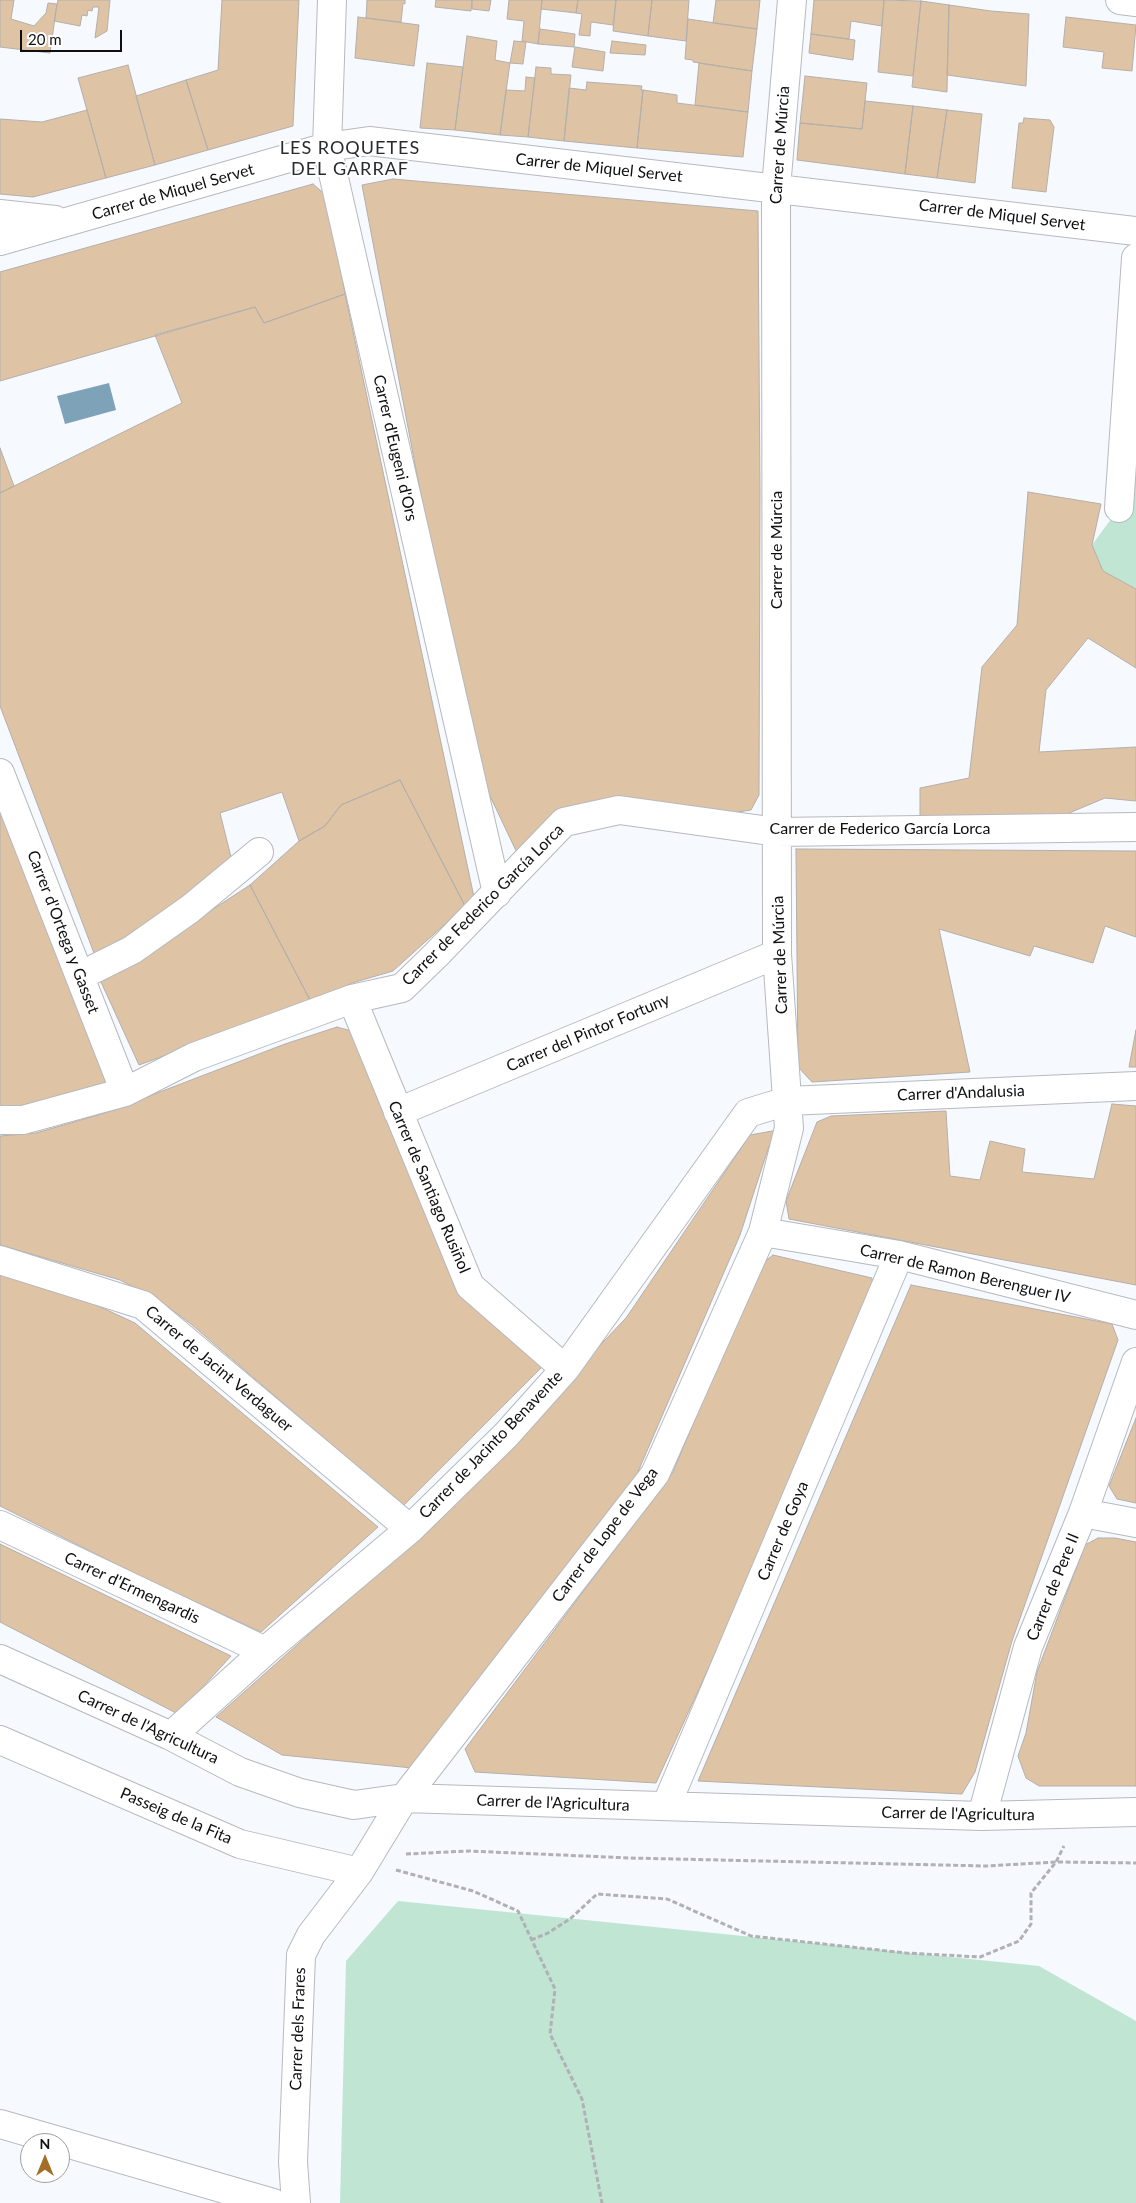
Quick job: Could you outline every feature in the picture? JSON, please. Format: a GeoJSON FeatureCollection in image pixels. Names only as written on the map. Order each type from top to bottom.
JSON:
{"type":"FeatureCollection","features":[{"type":"Feature","properties":{"kind":"street","name":"Carrer d'Eugeni d'Ors"},"geometry":{"type":"LineString","coordinates":[[332,0],[327,147],[497,893]]}},
{"type":"Feature","properties":{"kind":"street","name":"Carrer de Múrcia"},"geometry":{"type":"LineString","coordinates":[[787,1101],[777,954],[776,188],[792,0]]}},
{"type":"Feature","properties":{"kind":"street"},"geometry":{"type":"LineString","coordinates":[[1120,0],[1136,2]]}},
{"type":"Feature","properties":{"kind":"street","name":"Carrer de Miquel Servet"},"geometry":{"type":"LineString","coordinates":[[0,241],[327,147],[369,142],[1136,231]]}},
{"type":"Feature","properties":{"kind":"street","name":"Carrer de Miquel Servet"},"geometry":{"type":"LineString","coordinates":[[0,214],[72,221]]}},
{"type":"Feature","properties":{"kind":"street"},"geometry":{"type":"LineString","coordinates":[[1119,508],[1136,258]]}},
{"type":"Feature","properties":{"kind":"street","name":"Carrer d'Ortega y Gasset"},"geometry":{"type":"LineString","coordinates":[[0,773],[125,1092]]}},
{"type":"Feature","properties":{"kind":"street","name":"Carrer de Federico García Lorca"},"geometry":{"type":"LineString","coordinates":[[0,1120],[23,1120],[125,1092],[194,1057],[352,999],[402,988],[497,893],[564,822],[619,810],[777,832],[1136,827]]}},
{"type":"Feature","properties":{"kind":"street"},"geometry":{"type":"LineString","coordinates":[[80,976],[132,950],[190,909],[259,852]]}},
{"type":"Feature","properties":{"kind":"street","name":"Carrer del Pintor Fortuny"},"geometry":{"type":"LineString","coordinates":[[398,1112],[777,954]]}},
{"type":"Feature","properties":{"kind":"street","name":"Carrer de Santiago Rusiñol"},"geometry":{"type":"LineString","coordinates":[[352,999],[470,1286],[565,1369]]}},
{"type":"Feature","properties":{"kind":"street","name":"Carrer d'Andalusia"},"geometry":{"type":"LineString","coordinates":[[787,1101],[1136,1086]]}},
{"type":"Feature","properties":{"kind":"street","name":"Carrer de Lope de Vega"},"geometry":{"type":"LineString","coordinates":[[363,1865],[404,1798],[655,1474],[763,1232],[789,1128],[787,1101]]}},
{"type":"Feature","properties":{"kind":"street","name":"Carrer de Jacinto Benavente"},"geometry":{"type":"LineString","coordinates":[[171,1736],[265,1651],[410,1528],[506,1435],[565,1369],[748,1113],[787,1101]]}},
{"type":"Feature","properties":{"kind":"street","name":"Carrer de Ramon Berenguer IV"},"geometry":{"type":"LineString","coordinates":[[763,1232],[899,1255],[1136,1315]]}},
{"type":"Feature","properties":{"kind":"street","name":"Carrer de Goya"},"geometry":{"type":"LineString","coordinates":[[666,1806],[899,1255]]}},
{"type":"Feature","properties":{"kind":"street","name":"Carrer de Jacint Verdaguer"},"geometry":{"type":"LineString","coordinates":[[0,1260],[143,1305],[410,1528]]}},
{"type":"Feature","properties":{"kind":"street","name":"Carrer de Pere II"},"geometry":{"type":"LineString","coordinates":[[982,1816],[1028,1647],[1083,1513],[1136,1362]]}},
{"type":"Feature","properties":{"kind":"street"},"geometry":{"type":"LineString","coordinates":[[1083,1513],[1136,1523]]}},
{"type":"Feature","properties":{"kind":"street","name":"Carrer d'Ermengardis"},"geometry":{"type":"LineString","coordinates":[[0,1525],[265,1651]]}},
{"type":"Feature","properties":{"kind":"street","name":"Carrer de l'Agricultura"},"geometry":{"type":"LineString","coordinates":[[0,1659],[171,1736],[240,1772],[300,1793],[354,1805],[404,1798],[982,1816],[1136,1812]]}},
{"type":"Feature","properties":{"kind":"street","name":"Passeig de la Fita"},"geometry":{"type":"LineString","coordinates":[[0,1740],[240,1844],[363,1865]]}},
{"type":"Feature","properties":{"kind":"street","name":"Carrer dels Frares"},"geometry":{"type":"LineString","coordinates":[[296,2203],[293,2162],[301,1955],[312,1935],[363,1865]]}},
{"type":"Feature","properties":{"kind":"street"},"geometry":{"type":"LineString","coordinates":[[0,2124],[273,2203]]}},
{"type":"Feature","properties":{"kind":"path"},"geometry":{"type":"LineString","coordinates":[[532,1940],[548,1934],[570,1919],[597,1894],[667,1899],[751,1936],[906,1953],[980,1958],[1019,1942],[1031,1924],[1031,1893],[1056,1862],[1082,1813]]}},
{"type":"Feature","properties":{"kind":"path"},"geometry":{"type":"LineString","coordinates":[[363,1865],[393,1869],[473,1891],[518,1911],[555,1989],[550,2034],[582,2099],[602,2203]]}},
{"type":"Feature","properties":{"kind":"green space"},"geometry":{"type":"Polygon","coordinates":[[[1136,323],[1136,589],[1103,571],[1092,545],[1119,508],[1136,323]]]}},
{"type":"Feature","properties":{"kind":"green space"},"geometry":{"type":"Polygon","coordinates":[[[398,1901],[1039,1966],[1136,2021],[1136,2203],[340,2203],[346,1961],[398,1901]]]}},
{"type":"Feature","properties":{"kind":"water"},"geometry":{"type":"Polygon","coordinates":[[[109,383],[116,410],[65,424],[57,396],[109,383]]]}},
{"type":"Feature","properties":{"kind":"building"},"geometry":{"type":"Polygon","coordinates":[[[0,0],[14,0],[11,19],[34,26],[46,13],[48,3],[57,4],[50,53],[0,47],[0,0]]]}},
{"type":"Feature","properties":{"kind":"building"},"geometry":{"type":"Polygon","coordinates":[[[58,0],[110,0],[107,31],[95,38],[99,7],[93,7],[92,11],[88,10],[87,16],[82,15],[80,26],[54,21],[58,0]]]}},
{"type":"Feature","properties":{"kind":"building"},"geometry":{"type":"Polygon","coordinates":[[[222,0],[299,0],[293,126],[208,150],[186,80],[218,70],[222,0]]]}},
{"type":"Feature","properties":{"kind":"building"},"geometry":{"type":"Polygon","coordinates":[[[367,0],[405,0],[401,22],[366,18],[367,0]]]}},
{"type":"Feature","properties":{"kind":"building"},"geometry":{"type":"Polygon","coordinates":[[[436,0],[472,0],[471,11],[435,7],[436,0]]]}},
{"type":"Feature","properties":{"kind":"building"},"geometry":{"type":"Polygon","coordinates":[[[472,0],[491,0],[489,11],[472,9],[472,0]]]}},
{"type":"Feature","properties":{"kind":"building"},"geometry":{"type":"Polygon","coordinates":[[[509,0],[542,0],[538,44],[522,41],[524,21],[507,19],[509,0]]]}},
{"type":"Feature","properties":{"kind":"building"},"geometry":{"type":"Polygon","coordinates":[[[542,0],[578,0],[576,13],[541,9],[542,0]]]}},
{"type":"Feature","properties":{"kind":"building"},"geometry":{"type":"Polygon","coordinates":[[[578,0],[616,0],[613,25],[591,22],[590,36],[579,35],[582,14],[576,13],[578,0]]]}},
{"type":"Feature","properties":{"kind":"building"},"geometry":{"type":"Polygon","coordinates":[[[616,0],[652,0],[648,36],[613,31],[616,0]]]}},
{"type":"Feature","properties":{"kind":"building"},"geometry":{"type":"Polygon","coordinates":[[[652,0],[689,0],[686,41],[648,36],[652,0]]]}},
{"type":"Feature","properties":{"kind":"building"},"geometry":{"type":"Polygon","coordinates":[[[716,0],[760,0],[757,29],[713,23],[716,0]]]}},
{"type":"Feature","properties":{"kind":"building"},"geometry":{"type":"Polygon","coordinates":[[[814,0],[884,0],[882,26],[851,21],[849,39],[811,34],[814,0]]]}},
{"type":"Feature","properties":{"kind":"building"},"geometry":{"type":"Polygon","coordinates":[[[884,0],[921,1],[913,76],[878,72],[884,0]]]}},
{"type":"Feature","properties":{"kind":"building"},"geometry":{"type":"Polygon","coordinates":[[[921,1],[949,5],[947,92],[912,87],[921,1]]]}},
{"type":"Feature","properties":{"kind":"building"},"geometry":{"type":"Polygon","coordinates":[[[949,5],[1029,14],[1026,86],[947,75],[949,5]]]}},
{"type":"Feature","properties":{"kind":"building"},"geometry":{"type":"Polygon","coordinates":[[[358,17],[419,25],[414,66],[355,58],[358,17]]]}},
{"type":"Feature","properties":{"kind":"building"},"geometry":{"type":"Polygon","coordinates":[[[1066,17],[1136,25],[1132,71],[1102,68],[1104,52],[1063,47],[1066,17]]]}},
{"type":"Feature","properties":{"kind":"building"},"geometry":{"type":"Polygon","coordinates":[[[688,19],[757,29],[752,71],[693,62],[693,60],[685,59],[688,19]]]}},
{"type":"Feature","properties":{"kind":"building"},"geometry":{"type":"Polygon","coordinates":[[[540,29],[575,34],[574,47],[538,44],[540,29]]]}},
{"type":"Feature","properties":{"kind":"building"},"geometry":{"type":"Polygon","coordinates":[[[811,34],[855,40],[853,60],[809,53],[811,34]]]}},
{"type":"Feature","properties":{"kind":"building"},"geometry":{"type":"Polygon","coordinates":[[[467,36],[497,41],[495,60],[510,63],[500,135],[455,130],[467,36]]]}},
{"type":"Feature","properties":{"kind":"building"},"geometry":{"type":"Polygon","coordinates":[[[514,41],[526,42],[523,64],[510,63],[514,41]]]}},
{"type":"Feature","properties":{"kind":"building"},"geometry":{"type":"Polygon","coordinates":[[[612,41],[646,45],[645,55],[610,53],[612,41]]]}},
{"type":"Feature","properties":{"kind":"building"},"geometry":{"type":"Polygon","coordinates":[[[575,47],[605,52],[603,71],[572,67],[575,47]]]}},
{"type":"Feature","properties":{"kind":"building"},"geometry":{"type":"Polygon","coordinates":[[[427,63],[463,67],[455,130],[420,128],[427,63]]]}},
{"type":"Feature","properties":{"kind":"building"},"geometry":{"type":"Polygon","coordinates":[[[699,63],[752,71],[748,112],[695,105],[699,63]]]}},
{"type":"Feature","properties":{"kind":"building"},"geometry":{"type":"Polygon","coordinates":[[[128,65],[155,165],[106,178],[78,78],[128,65]]]}},
{"type":"Feature","properties":{"kind":"building"},"geometry":{"type":"Polygon","coordinates":[[[536,67],[551,68],[551,74],[571,75],[564,141],[528,137],[536,67]]]}},
{"type":"Feature","properties":{"kind":"building"},"geometry":{"type":"Polygon","coordinates":[[[805,76],[867,83],[862,129],[800,123],[805,76]]]}},
{"type":"Feature","properties":{"kind":"building"},"geometry":{"type":"Polygon","coordinates":[[[526,77],[535,78],[528,137],[500,135],[506,90],[525,91],[526,77]]]}},
{"type":"Feature","properties":{"kind":"building"},"geometry":{"type":"Polygon","coordinates":[[[186,80],[208,150],[155,165],[136,96],[186,80]]]}},
{"type":"Feature","properties":{"kind":"building"},"geometry":{"type":"Polygon","coordinates":[[[587,82],[642,86],[637,148],[564,141],[569,88],[586,90],[587,82]]]}},
{"type":"Feature","properties":{"kind":"building"},"geometry":{"type":"Polygon","coordinates":[[[643,90],[677,95],[677,103],[748,112],[743,157],[637,148],[643,90]]]}},
{"type":"Feature","properties":{"kind":"building"},"geometry":{"type":"Polygon","coordinates":[[[865,101],[913,106],[905,174],[797,160],[800,123],[862,129],[865,101]]]}},
{"type":"Feature","properties":{"kind":"building"},"geometry":{"type":"Polygon","coordinates":[[[913,106],[947,110],[937,178],[905,174],[913,106]]]}},
{"type":"Feature","properties":{"kind":"building"},"geometry":{"type":"Polygon","coordinates":[[[87,110],[106,178],[33,197],[0,194],[0,119],[42,122],[87,110]]]}},
{"type":"Feature","properties":{"kind":"building"},"geometry":{"type":"Polygon","coordinates":[[[947,110],[982,114],[975,183],[937,178],[947,110]]]}},
{"type":"Feature","properties":{"kind":"building"},"geometry":{"type":"Polygon","coordinates":[[[1024,118],[1050,120],[1054,127],[1046,192],[1012,188],[1019,123],[1023,123],[1024,118]]]}},
{"type":"Feature","properties":{"kind":"building"},"geometry":{"type":"Polygon","coordinates":[[[393,179],[758,211],[760,494],[759,795],[751,810],[731,813],[565,816],[519,857],[470,754],[362,185],[393,179]]]}},
{"type":"Feature","properties":{"kind":"building"},"geometry":{"type":"Polygon","coordinates":[[[313,184],[328,197],[345,294],[264,323],[255,307],[0,381],[0,272],[313,184]]]}},
{"type":"Feature","properties":{"kind":"building"},"geometry":{"type":"Polygon","coordinates":[[[345,294],[474,897],[465,906],[400,780],[341,805],[325,826],[299,841],[282,792],[220,813],[233,865],[97,961],[0,706],[0,493],[182,403],[155,335],[255,307],[264,323],[345,294]]]}},
{"type":"Feature","properties":{"kind":"building"},"geometry":{"type":"Polygon","coordinates":[[[0,448],[14,486],[0,493],[0,448]]]}},
{"type":"Feature","properties":{"kind":"building"},"geometry":{"type":"Polygon","coordinates":[[[1028,492],[1101,504],[1092,545],[1103,571],[1136,589],[1136,668],[1088,638],[1046,690],[1039,752],[1136,747],[1136,801],[1105,798],[1062,816],[920,816],[920,788],[969,778],[982,667],[1017,625],[1028,492]]]}},
{"type":"Feature","properties":{"kind":"building"},"geometry":{"type":"Polygon","coordinates":[[[400,780],[465,906],[393,971],[352,983],[311,1002],[250,885],[299,841],[325,826],[341,805],[400,780]]]}},
{"type":"Feature","properties":{"kind":"building"},"geometry":{"type":"Polygon","coordinates":[[[0,800],[113,1082],[15,1109],[0,1108],[0,800]]]}},
{"type":"Feature","properties":{"kind":"building"},"geometry":{"type":"Polygon","coordinates":[[[796,849],[1136,851],[1136,937],[1105,926],[1093,963],[1034,946],[1030,956],[939,929],[970,1072],[812,1082],[798,1067],[796,849]]]}},
{"type":"Feature","properties":{"kind":"building"},"geometry":{"type":"Polygon","coordinates":[[[250,885],[311,1002],[139,1065],[101,982],[250,885]]]}},
{"type":"Feature","properties":{"kind":"building"},"geometry":{"type":"Polygon","coordinates":[[[337,1027],[355,1032],[459,1278],[545,1364],[403,1506],[191,1324],[157,1299],[120,1280],[0,1245],[0,1136],[36,1133],[105,1113],[285,1044],[337,1027]]]}},
{"type":"Feature","properties":{"kind":"building"},"geometry":{"type":"Polygon","coordinates":[[[1136,1030],[1136,1067],[1129,1067],[1136,1030]]]}},
{"type":"Feature","properties":{"kind":"building"},"geometry":{"type":"Polygon","coordinates":[[[1112,1104],[1136,1106],[1136,1285],[789,1219],[786,1201],[817,1122],[831,1116],[946,1111],[950,1176],[980,1180],[990,1141],[1025,1149],[1022,1172],[1094,1179],[1112,1104]]]}},
{"type":"Feature","properties":{"kind":"building"},"geometry":{"type":"Polygon","coordinates":[[[789,1128],[769,1146],[740,1235],[634,1481],[412,1768],[282,1755],[216,1717],[407,1547],[626,1318],[750,1135],[789,1128]]]}},
{"type":"Feature","properties":{"kind":"building"},"geometry":{"type":"Polygon","coordinates":[[[773,1255],[872,1278],[873,1288],[779,1514],[656,1783],[475,1772],[465,1749],[673,1472],[758,1267],[773,1255]]]}},
{"type":"Feature","properties":{"kind":"building"},"geometry":{"type":"Polygon","coordinates":[[[0,1270],[81,1298],[135,1323],[378,1527],[261,1632],[146,1579],[0,1506],[0,1270]]]}},
{"type":"Feature","properties":{"kind":"building"},"geometry":{"type":"Polygon","coordinates":[[[911,1285],[1112,1324],[1118,1340],[1012,1641],[975,1772],[962,1794],[698,1781],[911,1285]]]}},
{"type":"Feature","properties":{"kind":"building"},"geometry":{"type":"Polygon","coordinates":[[[1136,1418],[1136,1503],[1117,1499],[1109,1486],[1136,1418]]]}},
{"type":"Feature","properties":{"kind":"building"},"geometry":{"type":"Polygon","coordinates":[[[1098,1538],[1115,1538],[1136,1542],[1136,1786],[1039,1786],[1026,1778],[1018,1756],[1026,1733],[1037,1672],[1085,1545],[1098,1538]]]}},
{"type":"Feature","properties":{"kind":"building"},"geometry":{"type":"Polygon","coordinates":[[[0,1544],[231,1656],[178,1714],[0,1622],[0,1544]]]}},
{"type":"Feature","properties":{"kind":"district","name":"LES ROQUETES DEL GARRAF"},"geometry":{"type":"Point","coordinates":[350,158]}}]}
